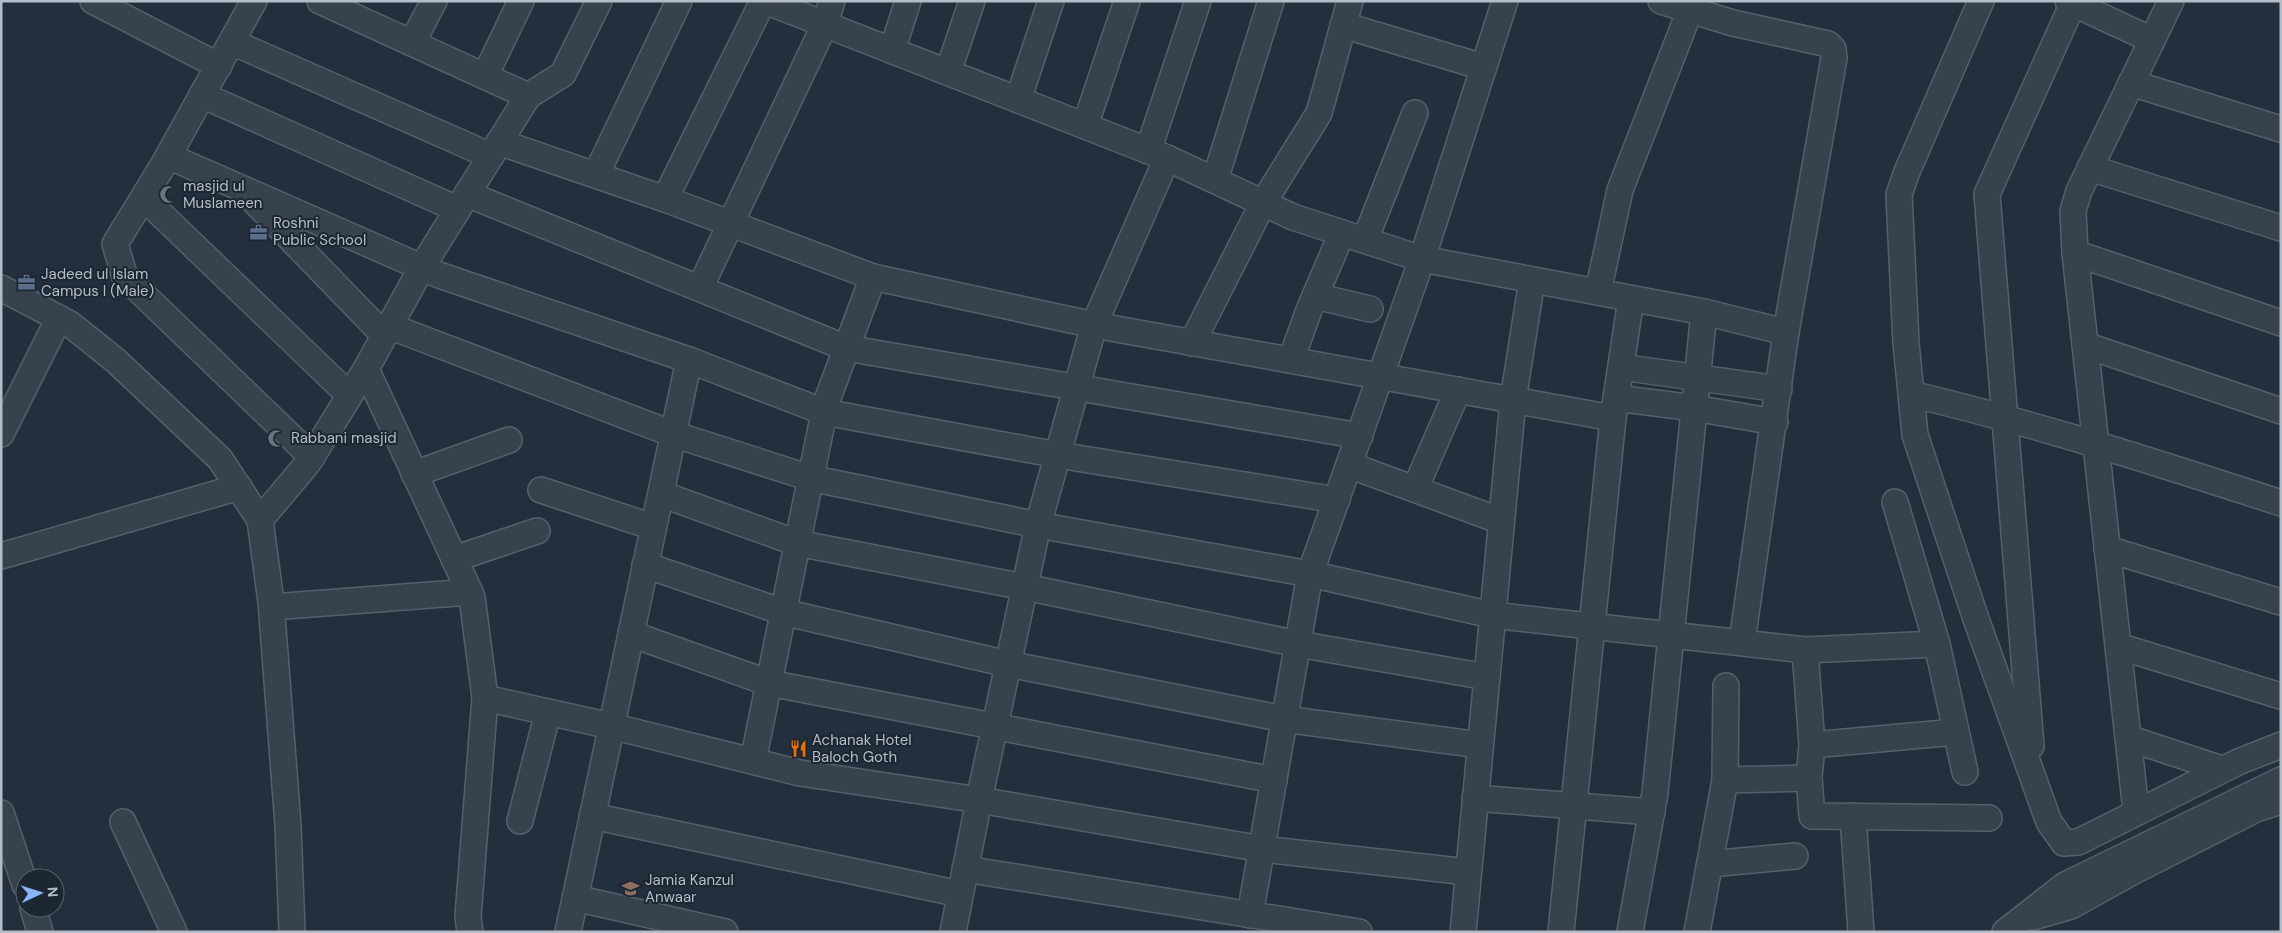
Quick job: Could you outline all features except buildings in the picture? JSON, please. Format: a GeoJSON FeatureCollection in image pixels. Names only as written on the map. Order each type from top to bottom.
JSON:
{"type":"FeatureCollection","features":[{"type":"Feature","properties":{"kind":"street"},"geometry":{"type":"LineString","coordinates":[[92,1],[218,66]]}},
{"type":"Feature","properties":{"kind":"street"},"geometry":{"type":"LineString","coordinates":[[254,1],[144,198],[115,244],[125,277],[312,457]]}},
{"type":"Feature","properties":{"kind":"street"},"geometry":{"type":"LineString","coordinates":[[320,1],[352,8],[412,43],[528,96]]}},
{"type":"Feature","properties":{"kind":"street"},"geometry":{"type":"LineString","coordinates":[[412,43],[434,1]]}},
{"type":"Feature","properties":{"kind":"street"},"geometry":{"type":"LineString","coordinates":[[485,76],[521,1]]}},
{"type":"Feature","properties":{"kind":"street"},"geometry":{"type":"LineString","coordinates":[[260,520],[312,457],[366,369],[422,267],[528,96],[563,74],[599,1]]}},
{"type":"Feature","properties":{"kind":"street"},"geometry":{"type":"LineString","coordinates":[[596,175],[679,1]]}},
{"type":"Feature","properties":{"kind":"street"},"geometry":{"type":"LineString","coordinates":[[664,198],[764,1],[1158,154],[1293,217],[1422,260],[1704,312],[1786,332]]}},
{"type":"Feature","properties":{"kind":"street"},"geometry":{"type":"LineString","coordinates":[[700,288],[825,24],[832,1]]}},
{"type":"Feature","properties":{"kind":"street"},"geometry":{"type":"LineString","coordinates":[[892,50],[908,1]]}},
{"type":"Feature","properties":{"kind":"street"},"geometry":{"type":"LineString","coordinates":[[948,72],[972,1]]}},
{"type":"Feature","properties":{"kind":"street"},"geometry":{"type":"LineString","coordinates":[[1018,100],[1051,1]]}},
{"type":"Feature","properties":{"kind":"street"},"geometry":{"type":"LineString","coordinates":[[1085,126],[1127,1]]}},
{"type":"Feature","properties":{"kind":"street"},"geometry":{"type":"LineString","coordinates":[[953,932],[979,800],[1038,525],[1094,325],[1158,154],[1198,1]]}},
{"type":"Feature","properties":{"kind":"street"},"geometry":{"type":"LineString","coordinates":[[1215,180],[1271,1]]}},
{"type":"Feature","properties":{"kind":"street"},"geometry":{"type":"LineString","coordinates":[[1250,914],[1310,574],[1422,260],[1505,1]]}},
{"type":"Feature","properties":{"kind":"street"},"geometry":{"type":"LineString","coordinates":[[1661,1],[1733,23],[1828,44],[1833,49],[1834,58],[1786,332],[1775,422],[1742,642]]}},
{"type":"Feature","properties":{"kind":"street"},"geometry":{"type":"LineString","coordinates":[[1981,1],[1906,174],[1899,195],[1906,343],[1915,435],[1976,619],[2049,822],[2064,844],[2078,842],[2222,769],[2281,745]]}},
{"type":"Feature","properties":{"kind":"street"},"geometry":{"type":"LineString","coordinates":[[2136,811],[2075,253],[2073,211],[2079,191],[2171,1]]}},
{"type":"Feature","properties":{"kind":"street"},"geometry":{"type":"LineString","coordinates":[[2034,780],[1987,194],[2072,2],[2152,40]]}},
{"type":"Feature","properties":{"kind":"street"},"geometry":{"type":"LineString","coordinates":[[1598,292],[1620,190],[1690,10]]}},
{"type":"Feature","properties":{"kind":"street"},"geometry":{"type":"LineString","coordinates":[[1192,342],[1262,203],[1319,113],[1347,13],[1483,67]]}},
{"type":"Feature","properties":{"kind":"street"},"geometry":{"type":"LineString","coordinates":[[232,42],[495,149],[596,175],[664,198],[873,277],[1094,325],[1513,400],[1615,408],[1694,408],[1775,422]]}},
{"type":"Feature","properties":{"kind":"street"},"geometry":{"type":"LineString","coordinates":[[2131,83],[2281,129]]}},
{"type":"Feature","properties":{"kind":"street"},"geometry":{"type":"LineString","coordinates":[[202,95],[462,202],[700,288],[846,348],[1360,436]]}},
{"type":"Feature","properties":{"kind":"street"},"geometry":{"type":"LineString","coordinates":[[1291,360],[1315,296],[1353,237],[1415,113]]}},
{"type":"Feature","properties":{"kind":"street"},"geometry":{"type":"LineString","coordinates":[[168,156],[448,278],[689,360],[824,412],[1058,455],[1337,500]]}},
{"type":"Feature","properties":{"kind":"street"},"geometry":{"type":"LineString","coordinates":[[2090,168],[2281,228]]}},
{"type":"Feature","properties":{"kind":"street"},"geometry":{"type":"LineString","coordinates":[[243,189],[387,331],[673,434],[810,478],[1038,525],[1310,574],[1492,615],[1805,650],[1937,644]]}},
{"type":"Feature","properties":{"kind":"street"},"geometry":{"type":"LineString","coordinates":[[144,198],[350,396]]}},
{"type":"Feature","properties":{"kind":"street"},"geometry":{"type":"LineString","coordinates":[[2075,253],[2281,323]]}},
{"type":"Feature","properties":{"kind":"street"},"geometry":{"type":"LineString","coordinates":[[753,761],[824,412],[873,277]]}},
{"type":"Feature","properties":{"kind":"street"},"geometry":{"type":"LineString","coordinates":[[1463,932],[1513,400],[1532,280]]}},
{"type":"Feature","properties":{"kind":"street"},"geometry":{"type":"LineString","coordinates":[[1,288],[70,324],[129,373],[220,459],[260,520],[272,608],[288,825],[292,932]]}},
{"type":"Feature","properties":{"kind":"street"},"geometry":{"type":"LineString","coordinates":[[1315,296],[1370,309]]}},
{"type":"Feature","properties":{"kind":"street"},"geometry":{"type":"LineString","coordinates":[[1561,932],[1615,408],[1631,299]]}},
{"type":"Feature","properties":{"kind":"street"},"geometry":{"type":"LineString","coordinates":[[1630,932],[1652,812],[1704,312]]}},
{"type":"Feature","properties":{"kind":"street"},"geometry":{"type":"LineString","coordinates":[[1,434],[59,318]]}},
{"type":"Feature","properties":{"kind":"street"},"geometry":{"type":"LineString","coordinates":[[2085,345],[2281,411]]}},
{"type":"Feature","properties":{"kind":"street"},"geometry":{"type":"LineString","coordinates":[[568,932],[689,360]]}},
{"type":"Feature","properties":{"kind":"street"},"geometry":{"type":"LineString","coordinates":[[1621,367],[1779,389]]}},
{"type":"Feature","properties":{"kind":"street"},"geometry":{"type":"LineString","coordinates":[[366,369],[472,597],[484,698],[468,916],[470,932]]}},
{"type":"Feature","properties":{"kind":"street"},"geometry":{"type":"LineString","coordinates":[[1415,489],[1458,390]]}},
{"type":"Feature","properties":{"kind":"street"},"geometry":{"type":"LineString","coordinates":[[1911,394],[2004,416],[2096,443],[2281,503]]}},
{"type":"Feature","properties":{"kind":"street"},"geometry":{"type":"LineString","coordinates":[[414,474],[509,440]]}},
{"type":"Feature","properties":{"kind":"street"},"geometry":{"type":"LineString","coordinates":[[1349,464],[1501,522]]}},
{"type":"Feature","properties":{"kind":"street"},"geometry":{"type":"LineString","coordinates":[[1,556],[238,487]]}},
{"type":"Feature","properties":{"kind":"street"},"geometry":{"type":"LineString","coordinates":[[541,490],[653,527]]}},
{"type":"Feature","properties":{"kind":"street"},"geometry":{"type":"LineString","coordinates":[[661,494],[797,543],[1025,587],[1298,644],[1487,677]]}},
{"type":"Feature","properties":{"kind":"street"},"geometry":{"type":"LineString","coordinates":[[1895,502],[1937,644],[1965,772]]}},
{"type":"Feature","properties":{"kind":"street"},"geometry":{"type":"LineString","coordinates":[[454,559],[537,531]]}},
{"type":"Feature","properties":{"kind":"street"},"geometry":{"type":"LineString","coordinates":[[2107,549],[2281,602]]}},
{"type":"Feature","properties":{"kind":"street"},"geometry":{"type":"LineString","coordinates":[[645,565],[783,612],[1008,664],[1284,719],[1480,745]]}},
{"type":"Feature","properties":{"kind":"street"},"geometry":{"type":"LineString","coordinates":[[272,608],[470,592]]}},
{"type":"Feature","properties":{"kind":"street"},"geometry":{"type":"LineString","coordinates":[[631,634],[769,683],[1274,780]]}},
{"type":"Feature","properties":{"kind":"street"},"geometry":{"type":"LineString","coordinates":[[2118,646],[2281,696]]}},
{"type":"Feature","properties":{"kind":"street"},"geometry":{"type":"LineString","coordinates":[[1805,650],[1812,745],[1809,778],[1812,816],[1989,818]]}},
{"type":"Feature","properties":{"kind":"street"},"geometry":{"type":"LineString","coordinates":[[1697,932],[1725,780],[1726,686]]}},
{"type":"Feature","properties":{"kind":"street"},"geometry":{"type":"LineString","coordinates":[[484,698],[611,726],[800,773],[979,800],[1262,849],[1468,872]]}},
{"type":"Feature","properties":{"kind":"street"},"geometry":{"type":"LineString","coordinates":[[520,821],[548,712]]}},
{"type":"Feature","properties":{"kind":"street"},"geometry":{"type":"LineString","coordinates":[[1812,745],[1956,732]]}},
{"type":"Feature","properties":{"kind":"street"},"geometry":{"type":"LineString","coordinates":[[2128,738],[2222,769]]}},
{"type":"Feature","properties":{"kind":"street"},"geometry":{"type":"LineString","coordinates":[[1725,780],[1809,778]]}},
{"type":"Feature","properties":{"kind":"street"},"geometry":{"type":"LineString","coordinates":[[2013,926],[2065,885],[2281,780]]}},
{"type":"Feature","properties":{"kind":"street"},"geometry":{"type":"LineString","coordinates":[[1475,798],[1652,812]]}},
{"type":"Feature","properties":{"kind":"street"},"geometry":{"type":"LineString","coordinates":[[2013,926],[2071,906],[2256,808],[2281,801]]}},
{"type":"Feature","properties":{"kind":"street"},"geometry":{"type":"LineString","coordinates":[[1,813],[19,868]]}},
{"type":"Feature","properties":{"kind":"street"},"geometry":{"type":"LineString","coordinates":[[592,816],[960,894]]}},
{"type":"Feature","properties":{"kind":"street"},"geometry":{"type":"LineString","coordinates":[[1853,816],[1861,932]]}},
{"type":"Feature","properties":{"kind":"street"},"geometry":{"type":"LineString","coordinates":[[123,822],[174,932]]}},
{"type":"Feature","properties":{"kind":"street"},"geometry":{"type":"LineString","coordinates":[[1710,864],[1795,856]]}},
{"type":"Feature","properties":{"kind":"street"},"geometry":{"type":"LineString","coordinates":[[966,869],[1359,932]]}},
{"type":"Feature","properties":{"kind":"street"},"geometry":{"type":"LineString","coordinates":[[575,898],[725,932]]}},
{"type":"Feature","properties":{"kind":"street"},"geometry":{"type":"LineString","coordinates":[[35,918],[40,932]]}},
{"type":"Feature","properties":{"kind":"place","name":"masjid ul Muslameen"},"geometry":{"type":"Point","coordinates":[169,195]}},
{"type":"Feature","properties":{"kind":"place","name":"Roshni Public School"},"geometry":{"type":"Point","coordinates":[259,232]}},
{"type":"Feature","properties":{"kind":"place","name":"Jadeed ul Islam Campus I (Male)"},"geometry":{"type":"Point","coordinates":[27,283]}},
{"type":"Feature","properties":{"kind":"place","name":"Rabbani masjid"},"geometry":{"type":"Point","coordinates":[277,438]}},
{"type":"Feature","properties":{"kind":"place","name":"Achanak Hotel Baloch Goth"},"geometry":{"type":"Point","coordinates":[798,749]}},
{"type":"Feature","properties":{"kind":"place","name":"Jamia Kanzul Anwaar"},"geometry":{"type":"Point","coordinates":[631,889]}}]}
